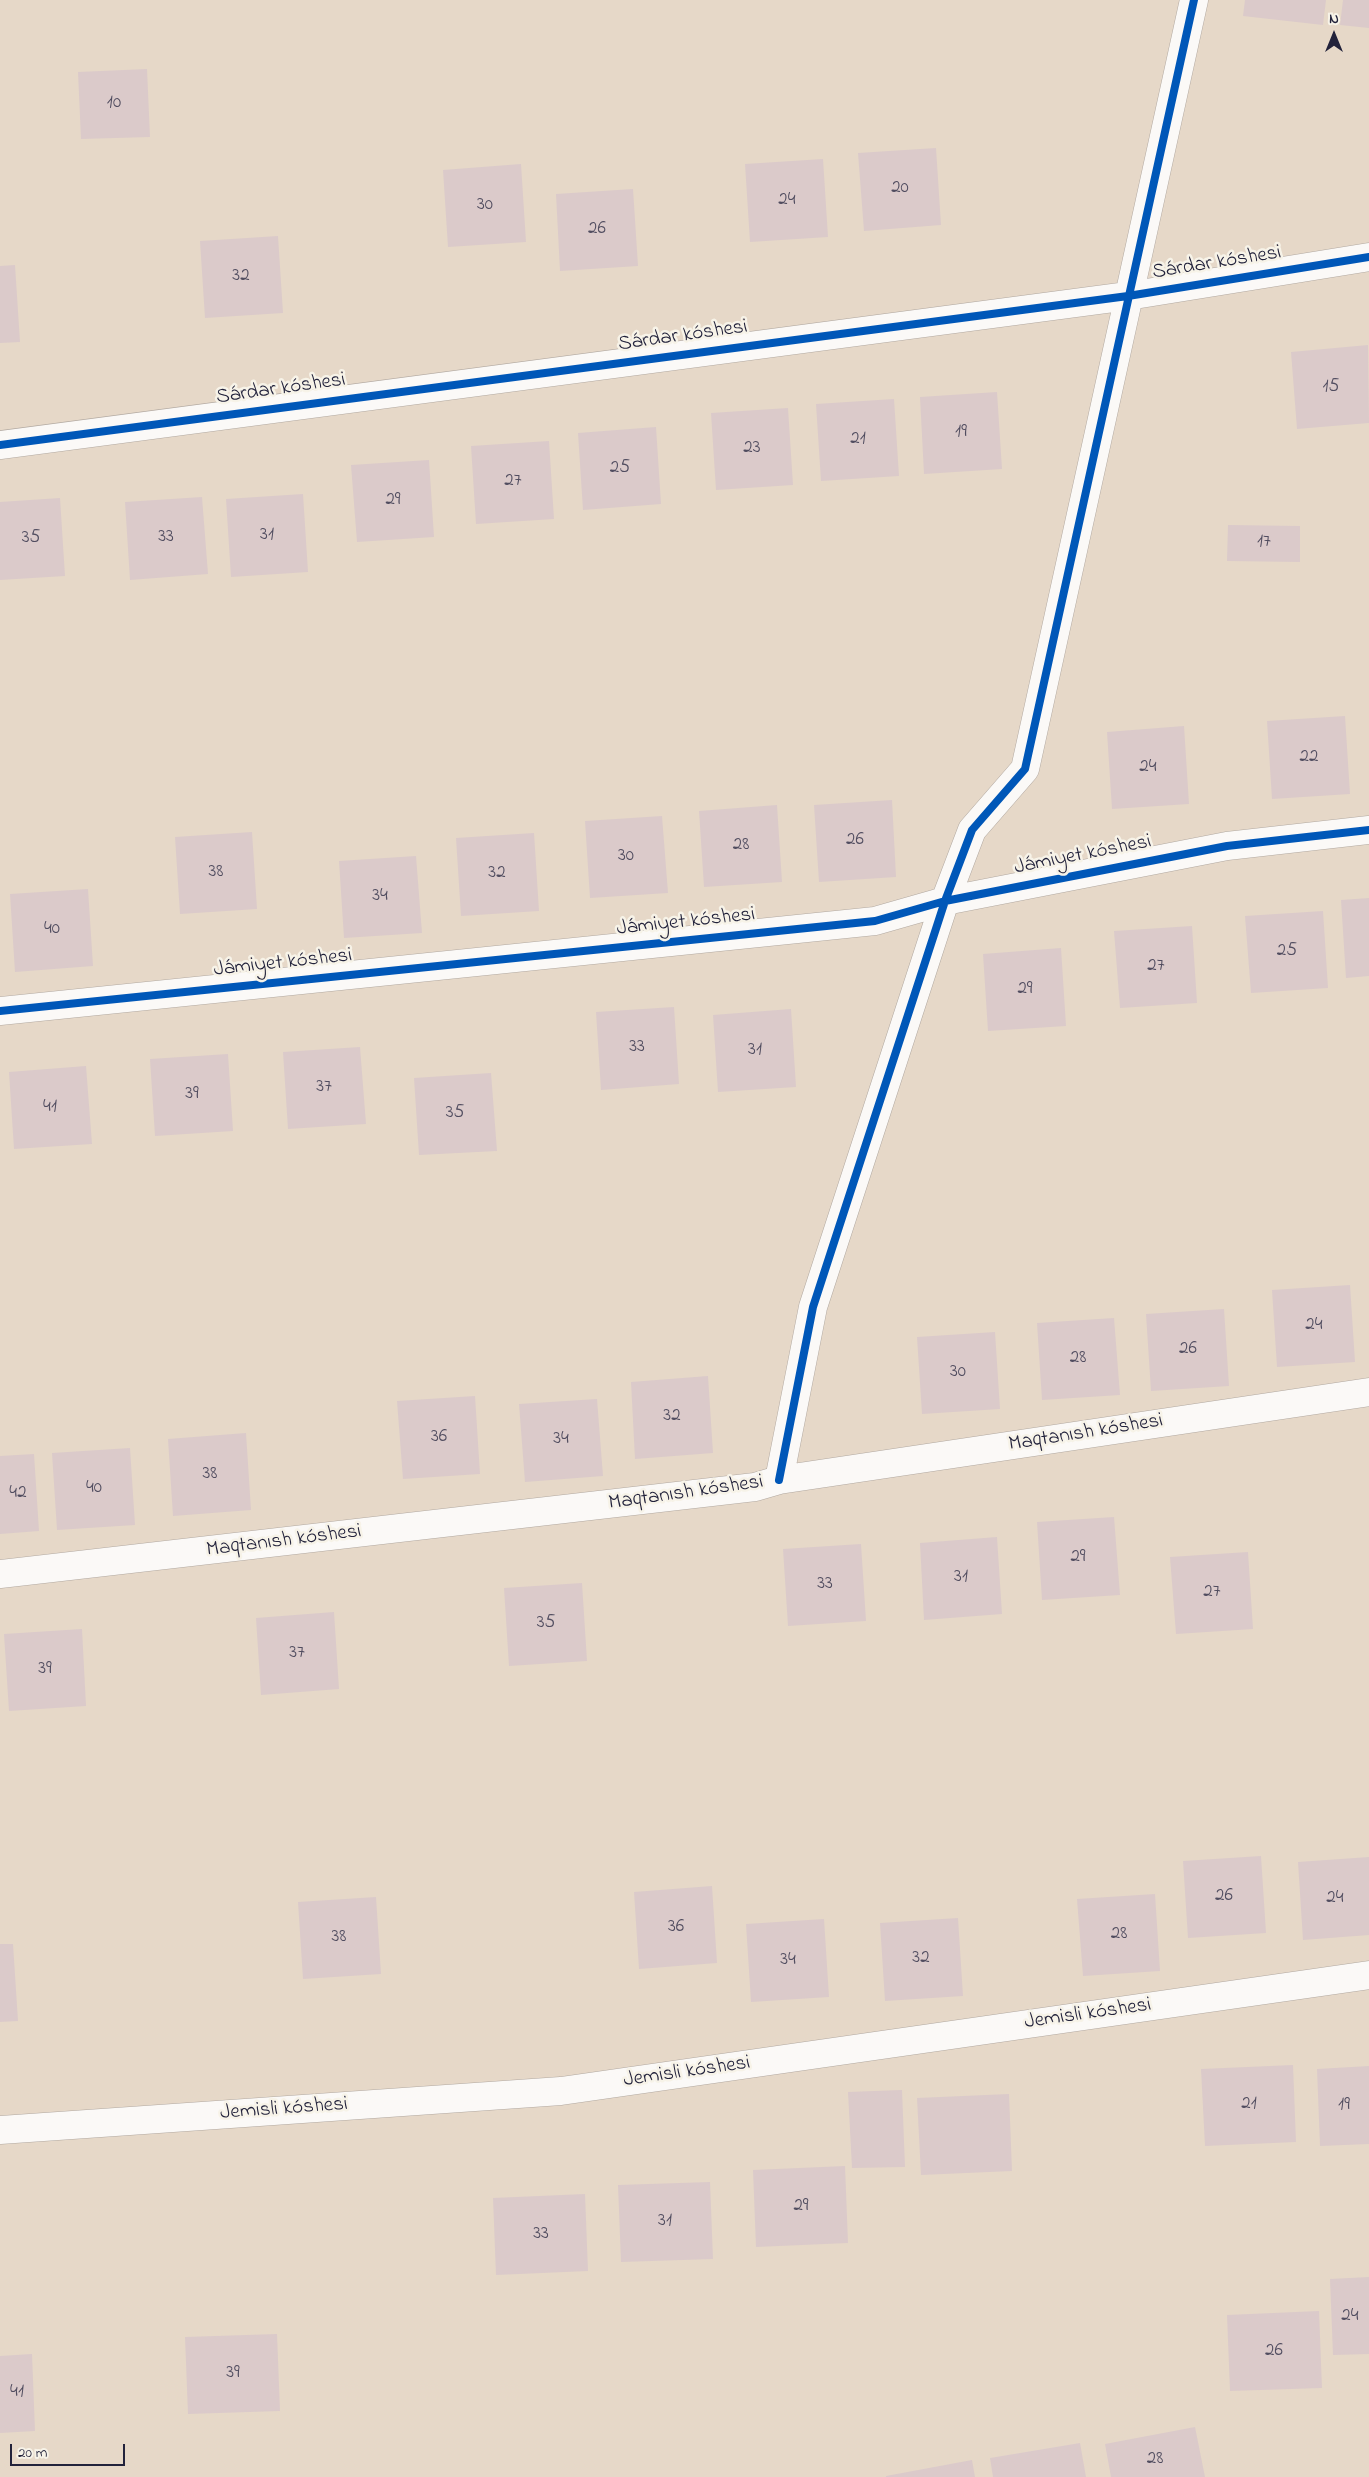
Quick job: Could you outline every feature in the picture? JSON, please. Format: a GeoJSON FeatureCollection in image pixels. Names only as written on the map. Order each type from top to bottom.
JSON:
{"type":"FeatureCollection","features":[{"type":"Feature","properties":{"kind":"street"},"geometry":{"type":"LineString","coordinates":[[779,1480],[813,1307],[945,901],[972,830],[1025,770],[1194,0]]}},
{"type":"Feature","properties":{"kind":"street","name":"Sárdar kóshesi"},"geometry":{"type":"LineString","coordinates":[[0,445],[1128,296],[1369,257]]}},
{"type":"Feature","properties":{"kind":"street","name":"Jámiyet kóshesi"},"geometry":{"type":"LineString","coordinates":[[0,1011],[875,921],[945,901],[1227,846],[1369,830]]}},
{"type":"Feature","properties":{"kind":"street","name":"Maqtanısh kóshesi"},"geometry":{"type":"LineString","coordinates":[[0,1574],[755,1487],[779,1480],[1369,1392]]}},
{"type":"Feature","properties":{"kind":"street","name":"Jemisli kóshesi"},"geometry":{"type":"LineString","coordinates":[[0,2130],[561,2091],[1369,1975]]}},
{"type":"Feature","properties":{"kind":"building"},"geometry":{"type":"Polygon","coordinates":[[[1245,0],[1326,0],[1323,25],[1243,16],[1245,0]]]}},
{"type":"Feature","properties":{"kind":"building"},"geometry":{"type":"Polygon","coordinates":[[[1343,0],[1369,0],[1369,28],[1340,25],[1343,0]]]}},
{"type":"Feature","properties":{"kind":"building"},"geometry":{"type":"Polygon","coordinates":[[[147,69],[150,137],[81,139],[78,72],[147,69]]]}},
{"type":"Feature","properties":{"kind":"building"},"geometry":{"type":"Polygon","coordinates":[[[936,148],[941,225],[864,231],[858,153],[936,148]]]}},
{"type":"Feature","properties":{"kind":"building"},"geometry":{"type":"Polygon","coordinates":[[[823,159],[828,237],[750,242],[745,164],[823,159]]]}},
{"type":"Feature","properties":{"kind":"building"},"geometry":{"type":"Polygon","coordinates":[[[521,164],[526,242],[448,247],[443,170],[521,164]]]}},
{"type":"Feature","properties":{"kind":"building"},"geometry":{"type":"Polygon","coordinates":[[[633,189],[638,266],[560,271],[556,194],[633,189]]]}},
{"type":"Feature","properties":{"kind":"building"},"geometry":{"type":"Polygon","coordinates":[[[278,236],[283,313],[205,318],[200,241],[278,236]]]}},
{"type":"Feature","properties":{"kind":"building"},"geometry":{"type":"Polygon","coordinates":[[[15,265],[20,342],[0,343],[0,266],[15,265]]]}},
{"type":"Feature","properties":{"kind":"building"},"geometry":{"type":"Polygon","coordinates":[[[1368,345],[1369,423],[1297,429],[1291,352],[1368,345]]]}},
{"type":"Feature","properties":{"kind":"building"},"geometry":{"type":"Polygon","coordinates":[[[997,392],[1002,469],[924,474],[920,397],[997,392]]]}},
{"type":"Feature","properties":{"kind":"building"},"geometry":{"type":"Polygon","coordinates":[[[894,399],[899,476],[821,481],[816,404],[894,399]]]}},
{"type":"Feature","properties":{"kind":"building"},"geometry":{"type":"Polygon","coordinates":[[[788,408],[793,485],[716,490],[711,413],[788,408]]]}},
{"type":"Feature","properties":{"kind":"building"},"geometry":{"type":"Polygon","coordinates":[[[656,427],[661,504],[583,510],[578,433],[656,427]]]}},
{"type":"Feature","properties":{"kind":"building"},"geometry":{"type":"Polygon","coordinates":[[[549,441],[554,519],[476,524],[471,446],[549,441]]]}},
{"type":"Feature","properties":{"kind":"building"},"geometry":{"type":"Polygon","coordinates":[[[429,460],[434,537],[357,542],[351,465],[429,460]]]}},
{"type":"Feature","properties":{"kind":"building"},"geometry":{"type":"Polygon","coordinates":[[[303,494],[308,572],[231,577],[226,499],[303,494]]]}},
{"type":"Feature","properties":{"kind":"building"},"geometry":{"type":"Polygon","coordinates":[[[202,497],[208,574],[130,580],[125,502],[202,497]]]}},
{"type":"Feature","properties":{"kind":"building"},"geometry":{"type":"Polygon","coordinates":[[[60,498],[65,576],[0,580],[0,502],[60,498]]]}},
{"type":"Feature","properties":{"kind":"building"},"geometry":{"type":"Polygon","coordinates":[[[1228,525],[1300,526],[1300,562],[1227,561],[1228,525]]]}},
{"type":"Feature","properties":{"kind":"building"},"geometry":{"type":"Polygon","coordinates":[[[1345,716],[1350,794],[1272,799],[1267,721],[1345,716]]]}},
{"type":"Feature","properties":{"kind":"building"},"geometry":{"type":"Polygon","coordinates":[[[1184,726],[1189,804],[1112,809],[1107,732],[1184,726]]]}},
{"type":"Feature","properties":{"kind":"building"},"geometry":{"type":"Polygon","coordinates":[[[892,800],[896,877],[819,882],[814,805],[892,800]]]}},
{"type":"Feature","properties":{"kind":"building"},"geometry":{"type":"Polygon","coordinates":[[[777,805],[782,882],[704,887],[699,811],[777,805]]]}},
{"type":"Feature","properties":{"kind":"building"},"geometry":{"type":"Polygon","coordinates":[[[662,816],[668,893],[590,898],[585,821],[662,816]]]}},
{"type":"Feature","properties":{"kind":"building"},"geometry":{"type":"Polygon","coordinates":[[[252,832],[257,909],[180,914],[175,837],[252,832]]]}},
{"type":"Feature","properties":{"kind":"building"},"geometry":{"type":"Polygon","coordinates":[[[534,833],[539,911],[461,916],[456,838],[534,833]]]}},
{"type":"Feature","properties":{"kind":"building"},"geometry":{"type":"Polygon","coordinates":[[[416,856],[422,933],[344,938],[339,861],[416,856]]]}},
{"type":"Feature","properties":{"kind":"building"},"geometry":{"type":"Polygon","coordinates":[[[88,889],[93,966],[15,972],[10,894],[88,889]]]}},
{"type":"Feature","properties":{"kind":"building"},"geometry":{"type":"Polygon","coordinates":[[[1369,898],[1369,976],[1346,978],[1341,900],[1369,898]]]}},
{"type":"Feature","properties":{"kind":"building"},"geometry":{"type":"Polygon","coordinates":[[[1323,911],[1328,988],[1251,993],[1245,916],[1323,911]]]}},
{"type":"Feature","properties":{"kind":"building"},"geometry":{"type":"Polygon","coordinates":[[[1192,926],[1197,1003],[1120,1008],[1114,931],[1192,926]]]}},
{"type":"Feature","properties":{"kind":"building"},"geometry":{"type":"Polygon","coordinates":[[[1061,948],[1066,1026],[988,1031],[983,954],[1061,948]]]}},
{"type":"Feature","properties":{"kind":"building"},"geometry":{"type":"Polygon","coordinates":[[[674,1007],[679,1084],[601,1090],[596,1012],[674,1007]]]}},
{"type":"Feature","properties":{"kind":"building"},"geometry":{"type":"Polygon","coordinates":[[[791,1009],[796,1087],[718,1092],[713,1015],[791,1009]]]}},
{"type":"Feature","properties":{"kind":"building"},"geometry":{"type":"Polygon","coordinates":[[[360,1047],[366,1124],[288,1129],[283,1052],[360,1047]]]}},
{"type":"Feature","properties":{"kind":"building"},"geometry":{"type":"Polygon","coordinates":[[[228,1054],[233,1131],[155,1136],[150,1059],[228,1054]]]}},
{"type":"Feature","properties":{"kind":"building"},"geometry":{"type":"Polygon","coordinates":[[[86,1066],[92,1144],[14,1149],[9,1072],[86,1066]]]}},
{"type":"Feature","properties":{"kind":"building"},"geometry":{"type":"Polygon","coordinates":[[[491,1073],[497,1151],[419,1155],[414,1078],[491,1073]]]}},
{"type":"Feature","properties":{"kind":"building"},"geometry":{"type":"Polygon","coordinates":[[[1350,1285],[1355,1362],[1277,1367],[1272,1290],[1350,1285]]]}},
{"type":"Feature","properties":{"kind":"building"},"geometry":{"type":"Polygon","coordinates":[[[1224,1309],[1229,1386],[1151,1391],[1146,1314],[1224,1309]]]}},
{"type":"Feature","properties":{"kind":"building"},"geometry":{"type":"Polygon","coordinates":[[[1114,1318],[1120,1395],[1042,1400],[1037,1323],[1114,1318]]]}},
{"type":"Feature","properties":{"kind":"building"},"geometry":{"type":"Polygon","coordinates":[[[995,1332],[1000,1409],[922,1414],[917,1337],[995,1332]]]}},
{"type":"Feature","properties":{"kind":"building"},"geometry":{"type":"Polygon","coordinates":[[[708,1376],[713,1453],[635,1459],[631,1382],[708,1376]]]}},
{"type":"Feature","properties":{"kind":"building"},"geometry":{"type":"Polygon","coordinates":[[[475,1396],[480,1474],[403,1479],[397,1401],[475,1396]]]}},
{"type":"Feature","properties":{"kind":"building"},"geometry":{"type":"Polygon","coordinates":[[[597,1399],[603,1476],[525,1482],[519,1404],[597,1399]]]}},
{"type":"Feature","properties":{"kind":"building"},"geometry":{"type":"Polygon","coordinates":[[[246,1433],[251,1510],[173,1516],[168,1439],[246,1433]]]}},
{"type":"Feature","properties":{"kind":"building"},"geometry":{"type":"Polygon","coordinates":[[[130,1448],[135,1525],[57,1530],[52,1453],[130,1448]]]}},
{"type":"Feature","properties":{"kind":"building"},"geometry":{"type":"Polygon","coordinates":[[[34,1454],[39,1531],[0,1534],[0,1456],[34,1454]]]}},
{"type":"Feature","properties":{"kind":"building"},"geometry":{"type":"Polygon","coordinates":[[[1114,1517],[1120,1595],[1042,1600],[1037,1522],[1114,1517]]]}},
{"type":"Feature","properties":{"kind":"building"},"geometry":{"type":"Polygon","coordinates":[[[997,1537],[1002,1614],[924,1620],[920,1543],[997,1537]]]}},
{"type":"Feature","properties":{"kind":"building"},"geometry":{"type":"Polygon","coordinates":[[[861,1544],[866,1621],[788,1626],[783,1549],[861,1544]]]}},
{"type":"Feature","properties":{"kind":"building"},"geometry":{"type":"Polygon","coordinates":[[[1248,1552],[1253,1629],[1176,1634],[1170,1557],[1248,1552]]]}},
{"type":"Feature","properties":{"kind":"building"},"geometry":{"type":"Polygon","coordinates":[[[582,1583],[587,1661],[509,1666],[504,1588],[582,1583]]]}},
{"type":"Feature","properties":{"kind":"building"},"geometry":{"type":"Polygon","coordinates":[[[334,1612],[339,1689],[261,1695],[256,1618],[334,1612]]]}},
{"type":"Feature","properties":{"kind":"building"},"geometry":{"type":"Polygon","coordinates":[[[82,1629],[86,1706],[9,1711],[4,1634],[82,1629]]]}},
{"type":"Feature","properties":{"kind":"building"},"geometry":{"type":"Polygon","coordinates":[[[1261,1856],[1266,1933],[1188,1938],[1183,1861],[1261,1856]]]}},
{"type":"Feature","properties":{"kind":"building"},"geometry":{"type":"Polygon","coordinates":[[[1369,1857],[1369,1935],[1303,1940],[1298,1862],[1369,1857]]]}},
{"type":"Feature","properties":{"kind":"building"},"geometry":{"type":"Polygon","coordinates":[[[712,1886],[717,1963],[639,1969],[634,1892],[712,1886]]]}},
{"type":"Feature","properties":{"kind":"building"},"geometry":{"type":"Polygon","coordinates":[[[1155,1894],[1160,1971],[1083,1976],[1077,1899],[1155,1894]]]}},
{"type":"Feature","properties":{"kind":"building"},"geometry":{"type":"Polygon","coordinates":[[[376,1897],[381,1974],[303,1979],[298,1902],[376,1897]]]}},
{"type":"Feature","properties":{"kind":"building"},"geometry":{"type":"Polygon","coordinates":[[[958,1918],[963,1996],[885,2001],[880,1923],[958,1918]]]}},
{"type":"Feature","properties":{"kind":"building"},"geometry":{"type":"Polygon","coordinates":[[[824,1919],[829,1997],[751,2002],[746,1924],[824,1919]]]}},
{"type":"Feature","properties":{"kind":"building"},"geometry":{"type":"Polygon","coordinates":[[[0,1944],[13,1944],[18,2021],[0,2022],[0,1944]]]}},
{"type":"Feature","properties":{"kind":"building"},"geometry":{"type":"Polygon","coordinates":[[[1293,2065],[1296,2142],[1205,2146],[1201,2069],[1293,2065]]]}},
{"type":"Feature","properties":{"kind":"building"},"geometry":{"type":"Polygon","coordinates":[[[1369,2066],[1369,2144],[1320,2146],[1317,2069],[1369,2066]]]}},
{"type":"Feature","properties":{"kind":"building"},"geometry":{"type":"Polygon","coordinates":[[[902,2090],[905,2167],[852,2168],[848,2092],[902,2090]]]}},
{"type":"Feature","properties":{"kind":"building"},"geometry":{"type":"Polygon","coordinates":[[[1009,2094],[1012,2171],[921,2175],[917,2098],[1009,2094]]]}},
{"type":"Feature","properties":{"kind":"building"},"geometry":{"type":"Polygon","coordinates":[[[845,2166],[848,2243],[756,2247],[753,2170],[845,2166]]]}},
{"type":"Feature","properties":{"kind":"building"},"geometry":{"type":"Polygon","coordinates":[[[710,2182],[713,2259],[621,2262],[618,2185],[710,2182]]]}},
{"type":"Feature","properties":{"kind":"building"},"geometry":{"type":"Polygon","coordinates":[[[585,2194],[588,2271],[496,2275],[493,2198],[585,2194]]]}},
{"type":"Feature","properties":{"kind":"building"},"geometry":{"type":"Polygon","coordinates":[[[1369,2277],[1369,2354],[1333,2355],[1330,2279],[1369,2277]]]}},
{"type":"Feature","properties":{"kind":"building"},"geometry":{"type":"Polygon","coordinates":[[[1319,2311],[1322,2388],[1230,2391],[1227,2315],[1319,2311]]]}},
{"type":"Feature","properties":{"kind":"building"},"geometry":{"type":"Polygon","coordinates":[[[277,2334],[280,2411],[188,2414],[185,2337],[277,2334]]]}},
{"type":"Feature","properties":{"kind":"building"},"geometry":{"type":"Polygon","coordinates":[[[32,2354],[35,2431],[0,2433],[0,2356],[32,2354]]]}},
{"type":"Feature","properties":{"kind":"building"},"geometry":{"type":"Polygon","coordinates":[[[1195,2427],[1205,2477],[1111,2477],[1105,2444],[1195,2427]]]}},
{"type":"Feature","properties":{"kind":"building"},"geometry":{"type":"Polygon","coordinates":[[[1080,2443],[1086,2477],[993,2477],[990,2458],[1080,2443]]]}},
{"type":"Feature","properties":{"kind":"building"},"geometry":{"type":"Polygon","coordinates":[[[972,2460],[975,2477],[886,2477],[886,2476],[972,2460]]]}},
{"type":"Feature","properties":{"kind":"cycle path"},"geometry":{"type":"LineString","coordinates":[[779,1480],[813,1307],[945,901],[972,830],[1025,769],[1194,0]]}},
{"type":"Feature","properties":{"kind":"cycle path"},"geometry":{"type":"LineString","coordinates":[[0,445],[1128,296],[1369,257]]}},
{"type":"Feature","properties":{"kind":"cycle path"},"geometry":{"type":"LineString","coordinates":[[0,1011],[875,921],[945,901],[1227,846],[1369,830]]}}]}
